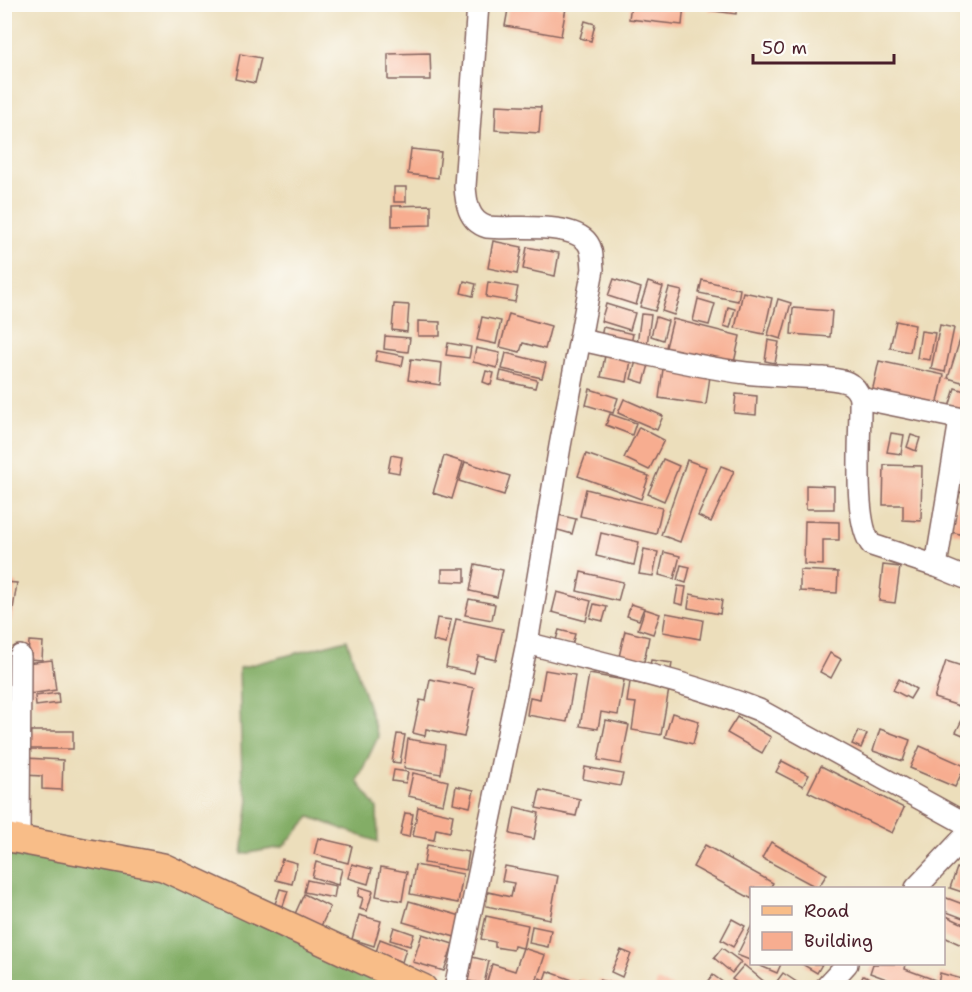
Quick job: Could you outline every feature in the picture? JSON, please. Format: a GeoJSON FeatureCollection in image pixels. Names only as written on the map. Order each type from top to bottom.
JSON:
{"type":"FeatureCollection","features":[{"type":"Feature","properties":{"kind":"main road"},"geometry":{"type":"LineString","coordinates":[[12,837],[163,867],[423,987]]}},
{"type":"Feature","properties":{"kind":"street"},"geometry":{"type":"LineString","coordinates":[[455,987],[527,643],[593,269],[590,246],[579,234],[561,230],[482,225],[474,219],[466,202],[465,186],[478,4]]}},
{"type":"Feature","properties":{"kind":"street"},"geometry":{"type":"LineString","coordinates":[[580,340],[736,371],[837,380],[852,384],[857,388],[860,398],[860,496],[867,540],[872,545],[968,579]]}},
{"type":"Feature","properties":{"kind":"street"},"geometry":{"type":"LineString","coordinates":[[860,398],[964,420],[936,566]]}},
{"type":"Feature","properties":{"kind":"street"},"geometry":{"type":"LineString","coordinates":[[527,643],[664,679],[759,710],[968,825]]}},
{"type":"Feature","properties":{"kind":"street"},"geometry":{"type":"LineString","coordinates":[[12,837],[20,656]]}},
{"type":"Feature","properties":{"kind":"street"},"geometry":{"type":"LineString","coordinates":[[917,887],[968,833]]}},
{"type":"Feature","properties":{"kind":"street"},"geometry":{"type":"LineString","coordinates":[[825,987],[845,965]]}},
{"type":"Feature","properties":{"kind":"green space"},"geometry":{"type":"Polygon","coordinates":[[[347,640],[378,737],[357,781],[377,808],[378,842],[310,817],[283,847],[242,854],[249,799],[242,780],[239,668],[347,640]]]}},
{"type":"Feature","properties":{"kind":"green space"},"geometry":{"type":"Polygon","coordinates":[[[5,831],[156,868],[391,979],[385,988],[5,988],[5,831]]]}},
{"type":"Feature","properties":{"kind":"building"},"geometry":{"type":"Polygon","coordinates":[[[509,4],[545,4],[566,8],[561,36],[505,26],[509,4]]]}},
{"type":"Feature","properties":{"kind":"building"},"geometry":{"type":"Polygon","coordinates":[[[631,4],[684,4],[682,25],[629,19],[631,4]]]}},
{"type":"Feature","properties":{"kind":"building"},"geometry":{"type":"Polygon","coordinates":[[[709,4],[737,4],[736,14],[708,10],[709,4]]]}},
{"type":"Feature","properties":{"kind":"building"},"geometry":{"type":"Polygon","coordinates":[[[585,21],[595,24],[591,41],[580,38],[585,21]]]}},
{"type":"Feature","properties":{"kind":"building"},"geometry":{"type":"Polygon","coordinates":[[[430,53],[431,80],[388,80],[388,54],[430,53]]]}},
{"type":"Feature","properties":{"kind":"building"},"geometry":{"type":"Polygon","coordinates":[[[240,54],[261,58],[255,83],[235,79],[240,54]]]}},
{"type":"Feature","properties":{"kind":"building"},"geometry":{"type":"Polygon","coordinates":[[[496,105],[541,107],[539,133],[495,130],[496,105]]]}},
{"type":"Feature","properties":{"kind":"building"},"geometry":{"type":"Polygon","coordinates":[[[411,149],[441,152],[438,178],[408,174],[411,149]]]}},
{"type":"Feature","properties":{"kind":"building"},"geometry":{"type":"Polygon","coordinates":[[[394,187],[406,187],[406,202],[394,202],[394,187]]]}},
{"type":"Feature","properties":{"kind":"building"},"geometry":{"type":"Polygon","coordinates":[[[431,205],[431,225],[392,226],[392,206],[431,205]]]}},
{"type":"Feature","properties":{"kind":"building"},"geometry":{"type":"Polygon","coordinates":[[[493,241],[522,247],[517,274],[488,268],[493,241]]]}},
{"type":"Feature","properties":{"kind":"building"},"geometry":{"type":"Polygon","coordinates":[[[527,247],[559,253],[555,276],[523,269],[527,247]]]}},
{"type":"Feature","properties":{"kind":"building"},"geometry":{"type":"Polygon","coordinates":[[[614,279],[641,288],[636,305],[608,296],[614,279]]]}},
{"type":"Feature","properties":{"kind":"building"},"geometry":{"type":"Polygon","coordinates":[[[702,280],[740,289],[738,301],[699,293],[702,280]]]}},
{"type":"Feature","properties":{"kind":"building"},"geometry":{"type":"Polygon","coordinates":[[[464,281],[476,284],[473,296],[461,293],[464,281]]]}},
{"type":"Feature","properties":{"kind":"building"},"geometry":{"type":"Polygon","coordinates":[[[488,282],[518,287],[515,302],[486,297],[488,282]]]}},
{"type":"Feature","properties":{"kind":"building"},"geometry":{"type":"Polygon","coordinates":[[[648,282],[663,287],[655,311],[640,307],[648,282]]]}},
{"type":"Feature","properties":{"kind":"building"},"geometry":{"type":"Polygon","coordinates":[[[669,288],[682,291],[674,315],[662,311],[669,288]]]}},
{"type":"Feature","properties":{"kind":"building"},"geometry":{"type":"Polygon","coordinates":[[[743,292],[772,298],[764,334],[735,328],[743,292]]]}},
{"type":"Feature","properties":{"kind":"building"},"geometry":{"type":"Polygon","coordinates":[[[698,299],[715,304],[709,325],[693,321],[698,299]]]}},
{"type":"Feature","properties":{"kind":"building"},"geometry":{"type":"Polygon","coordinates":[[[778,299],[791,303],[781,339],[768,335],[778,299]]]}},
{"type":"Feature","properties":{"kind":"building"},"geometry":{"type":"Polygon","coordinates":[[[394,304],[409,305],[407,332],[392,330],[394,304]]]}},
{"type":"Feature","properties":{"kind":"building"},"geometry":{"type":"Polygon","coordinates":[[[606,304],[635,313],[630,330],[601,321],[606,304]]]}},
{"type":"Feature","properties":{"kind":"building"},"geometry":{"type":"Polygon","coordinates":[[[728,307],[735,309],[730,328],[724,326],[728,307]]]}},
{"type":"Feature","properties":{"kind":"building"},"geometry":{"type":"Polygon","coordinates":[[[793,308],[832,311],[830,337],[791,334],[793,308]]]}},
{"type":"Feature","properties":{"kind":"building"},"geometry":{"type":"Polygon","coordinates":[[[509,314],[551,326],[545,349],[523,343],[520,352],[500,347],[509,314]]]}},
{"type":"Feature","properties":{"kind":"building"},"geometry":{"type":"Polygon","coordinates":[[[641,314],[651,315],[647,345],[637,344],[641,314]]]}},
{"type":"Feature","properties":{"kind":"building"},"geometry":{"type":"Polygon","coordinates":[[[482,317],[501,321],[496,344],[477,340],[482,317]]]}},
{"type":"Feature","properties":{"kind":"building"},"geometry":{"type":"Polygon","coordinates":[[[656,317],[668,321],[663,340],[651,336],[656,317]]]}},
{"type":"Feature","properties":{"kind":"building"},"geometry":{"type":"Polygon","coordinates":[[[673,319],[740,336],[733,367],[665,351],[673,319]]]}},
{"type":"Feature","properties":{"kind":"building"},"geometry":{"type":"Polygon","coordinates":[[[418,321],[440,322],[440,336],[418,336],[418,321]]]}},
{"type":"Feature","properties":{"kind":"building"},"geometry":{"type":"Polygon","coordinates":[[[896,321],[915,325],[910,352],[890,348],[896,321]]]}},
{"type":"Feature","properties":{"kind":"building"},"geometry":{"type":"Polygon","coordinates":[[[940,325],[954,328],[945,372],[931,369],[940,325]]]}},
{"type":"Feature","properties":{"kind":"building"},"geometry":{"type":"Polygon","coordinates":[[[603,327],[633,334],[630,348],[600,342],[603,327]]]}},
{"type":"Feature","properties":{"kind":"building"},"geometry":{"type":"Polygon","coordinates":[[[963,330],[968,332],[968,384],[948,378],[963,330]]]}},
{"type":"Feature","properties":{"kind":"building"},"geometry":{"type":"Polygon","coordinates":[[[921,331],[935,333],[930,360],[917,358],[921,331]]]}},
{"type":"Feature","properties":{"kind":"building"},"geometry":{"type":"Polygon","coordinates":[[[385,336],[410,338],[408,352],[384,349],[385,336]]]}},
{"type":"Feature","properties":{"kind":"building"},"geometry":{"type":"Polygon","coordinates":[[[768,340],[779,342],[775,363],[765,361],[768,340]]]}},
{"type":"Feature","properties":{"kind":"building"},"geometry":{"type":"Polygon","coordinates":[[[448,343],[471,347],[469,358],[446,355],[448,343]]]}},
{"type":"Feature","properties":{"kind":"building"},"geometry":{"type":"Polygon","coordinates":[[[476,348],[500,353],[497,368],[473,362],[476,348]]]}},
{"type":"Feature","properties":{"kind":"building"},"geometry":{"type":"Polygon","coordinates":[[[606,350],[632,355],[627,382],[601,377],[606,350]]]}},
{"type":"Feature","properties":{"kind":"building"},"geometry":{"type":"Polygon","coordinates":[[[377,351],[404,356],[402,366],[375,361],[377,351]]]}},
{"type":"Feature","properties":{"kind":"building"},"geometry":{"type":"Polygon","coordinates":[[[506,353],[546,363],[542,378],[502,369],[506,353]]]}},
{"type":"Feature","properties":{"kind":"building"},"geometry":{"type":"Polygon","coordinates":[[[637,357],[650,361],[644,383],[631,379],[637,357]]]}},
{"type":"Feature","properties":{"kind":"building"},"geometry":{"type":"Polygon","coordinates":[[[411,359],[442,363],[440,385],[408,380],[411,359]]]}},
{"type":"Feature","properties":{"kind":"building"},"geometry":{"type":"Polygon","coordinates":[[[879,361],[944,375],[937,406],[872,392],[879,361]]]}},
{"type":"Feature","properties":{"kind":"building"},"geometry":{"type":"Polygon","coordinates":[[[663,369],[710,376],[706,405],[659,398],[663,369]]]}},
{"type":"Feature","properties":{"kind":"building"},"geometry":{"type":"Polygon","coordinates":[[[486,371],[494,373],[491,385],[483,382],[486,371]]]}},
{"type":"Feature","properties":{"kind":"building"},"geometry":{"type":"Polygon","coordinates":[[[501,371],[537,380],[535,388],[499,380],[501,371]]]}},
{"type":"Feature","properties":{"kind":"building"},"geometry":{"type":"Polygon","coordinates":[[[955,388],[968,392],[961,411],[949,407],[955,388]]]}},
{"type":"Feature","properties":{"kind":"building"},"geometry":{"type":"Polygon","coordinates":[[[590,389],[618,398],[613,413],[586,405],[590,389]]]}},
{"type":"Feature","properties":{"kind":"building"},"geometry":{"type":"Polygon","coordinates":[[[736,394],[757,396],[756,415],[734,413],[736,394]]]}},
{"type":"Feature","properties":{"kind":"building"},"geometry":{"type":"Polygon","coordinates":[[[624,399],[663,416],[657,430],[618,413],[624,399]]]}},
{"type":"Feature","properties":{"kind":"building"},"geometry":{"type":"Polygon","coordinates":[[[610,414],[636,423],[632,435],[606,425],[610,414]]]}},
{"type":"Feature","properties":{"kind":"building"},"geometry":{"type":"Polygon","coordinates":[[[639,427],[664,440],[649,470],[624,458],[639,427]]]}},
{"type":"Feature","properties":{"kind":"building"},"geometry":{"type":"Polygon","coordinates":[[[891,433],[904,435],[901,454],[887,452],[891,433]]]}},
{"type":"Feature","properties":{"kind":"building"},"geometry":{"type":"Polygon","coordinates":[[[911,435],[920,438],[916,451],[907,447],[911,435]]]}},
{"type":"Feature","properties":{"kind":"building"},"geometry":{"type":"Polygon","coordinates":[[[586,454],[649,476],[641,499],[578,476],[586,454]]]}},
{"type":"Feature","properties":{"kind":"building"},"geometry":{"type":"Polygon","coordinates":[[[391,455],[402,457],[399,473],[388,471],[391,455]]]}},
{"type":"Feature","properties":{"kind":"building"},"geometry":{"type":"Polygon","coordinates":[[[444,456],[463,462],[452,499],[433,493],[444,456]]]}},
{"type":"Feature","properties":{"kind":"building"},"geometry":{"type":"Polygon","coordinates":[[[663,459],[679,466],[664,501],[648,494],[663,459]]]}},
{"type":"Feature","properties":{"kind":"building"},"geometry":{"type":"Polygon","coordinates":[[[687,460],[706,467],[680,542],[661,535],[687,460]]]}},
{"type":"Feature","properties":{"kind":"building"},"geometry":{"type":"Polygon","coordinates":[[[465,462],[510,476],[504,495],[459,481],[465,462]]]}},
{"type":"Feature","properties":{"kind":"building"},"geometry":{"type":"Polygon","coordinates":[[[884,465],[922,466],[921,521],[903,520],[903,505],[883,505],[884,465]]]}},
{"type":"Feature","properties":{"kind":"building"},"geometry":{"type":"Polygon","coordinates":[[[721,466],[734,471],[711,522],[698,516],[721,466]]]}},
{"type":"Feature","properties":{"kind":"building"},"geometry":{"type":"Polygon","coordinates":[[[806,485],[834,486],[834,509],[806,509],[806,485]]]}},
{"type":"Feature","properties":{"kind":"building"},"geometry":{"type":"Polygon","coordinates":[[[586,489],[662,508],[656,534],[580,516],[586,489]]]}},
{"type":"Feature","properties":{"kind":"building"},"geometry":{"type":"Polygon","coordinates":[[[960,492],[968,494],[968,536],[951,532],[960,492]]]}},
{"type":"Feature","properties":{"kind":"building"},"geometry":{"type":"Polygon","coordinates":[[[554,514],[576,519],[572,534],[551,528],[554,514]]]}},
{"type":"Feature","properties":{"kind":"building"},"geometry":{"type":"Polygon","coordinates":[[[805,521],[839,522],[839,540],[823,540],[823,565],[804,564],[805,521]]]}},
{"type":"Feature","properties":{"kind":"building"},"geometry":{"type":"Polygon","coordinates":[[[601,533],[639,542],[634,565],[596,556],[601,533]]]}},
{"type":"Feature","properties":{"kind":"building"},"geometry":{"type":"Polygon","coordinates":[[[644,549],[658,552],[653,576],[639,574],[644,549]]]}},
{"type":"Feature","properties":{"kind":"building"},"geometry":{"type":"Polygon","coordinates":[[[664,552],[680,556],[674,579],[659,575],[664,552]]]}},
{"type":"Feature","properties":{"kind":"building"},"geometry":{"type":"Polygon","coordinates":[[[475,564],[503,570],[497,597],[470,591],[475,564]]]}},
{"type":"Feature","properties":{"kind":"building"},"geometry":{"type":"Polygon","coordinates":[[[681,565],[690,567],[686,583],[677,580],[681,565]]]}},
{"type":"Feature","properties":{"kind":"building"},"geometry":{"type":"Polygon","coordinates":[[[883,565],[900,567],[895,603],[879,601],[883,565]]]}},
{"type":"Feature","properties":{"kind":"building"},"geometry":{"type":"Polygon","coordinates":[[[442,569],[465,569],[465,582],[442,581],[442,569]]]}},
{"type":"Feature","properties":{"kind":"building"},"geometry":{"type":"Polygon","coordinates":[[[800,570],[838,572],[837,593],[800,591],[800,570]]]}},
{"type":"Feature","properties":{"kind":"building"},"geometry":{"type":"Polygon","coordinates":[[[581,572],[623,582],[618,601],[577,591],[581,572]]]}},
{"type":"Feature","properties":{"kind":"building"},"geometry":{"type":"Polygon","coordinates":[[[4,582],[17,583],[11,622],[4,621],[4,582]]]}},
{"type":"Feature","properties":{"kind":"building"},"geometry":{"type":"Polygon","coordinates":[[[678,586],[686,587],[683,605],[675,603],[678,586]]]}},
{"type":"Feature","properties":{"kind":"building"},"geometry":{"type":"Polygon","coordinates":[[[557,592],[591,601],[586,621],[552,612],[557,592]]]}},
{"type":"Feature","properties":{"kind":"building"},"geometry":{"type":"Polygon","coordinates":[[[690,594],[722,600],[720,614],[688,608],[690,594]]]}},
{"type":"Feature","properties":{"kind":"building"},"geometry":{"type":"Polygon","coordinates":[[[469,599],[495,604],[492,620],[465,615],[469,599]]]}},
{"type":"Feature","properties":{"kind":"building"},"geometry":{"type":"Polygon","coordinates":[[[594,604],[607,607],[603,621],[590,618],[594,604]]]}},
{"type":"Feature","properties":{"kind":"building"},"geometry":{"type":"Polygon","coordinates":[[[631,604],[644,608],[639,620],[627,616],[631,604]]]}},
{"type":"Feature","properties":{"kind":"building"},"geometry":{"type":"Polygon","coordinates":[[[645,609],[660,614],[653,634],[638,629],[645,609]]]}},
{"type":"Feature","properties":{"kind":"building"},"geometry":{"type":"Polygon","coordinates":[[[666,613],[703,620],[700,639],[663,632],[666,613]]]}},
{"type":"Feature","properties":{"kind":"building"},"geometry":{"type":"Polygon","coordinates":[[[437,618],[451,620],[446,644],[433,641],[437,618]]]}},
{"type":"Feature","properties":{"kind":"building"},"geometry":{"type":"Polygon","coordinates":[[[456,619],[503,629],[496,660],[478,656],[474,673],[446,667],[456,619]]]}},
{"type":"Feature","properties":{"kind":"building"},"geometry":{"type":"Polygon","coordinates":[[[559,630],[575,634],[572,645],[556,640],[559,630]]]}},
{"type":"Feature","properties":{"kind":"building"},"geometry":{"type":"Polygon","coordinates":[[[625,631],[649,637],[643,666],[618,661],[625,631]]]}},
{"type":"Feature","properties":{"kind":"building"},"geometry":{"type":"Polygon","coordinates":[[[29,641],[43,642],[42,660],[28,659],[29,641]]]}},
{"type":"Feature","properties":{"kind":"building"},"geometry":{"type":"Polygon","coordinates":[[[830,653],[841,659],[831,678],[820,672],[830,653]]]}},
{"type":"Feature","properties":{"kind":"building"},"geometry":{"type":"Polygon","coordinates":[[[52,660],[56,690],[29,694],[25,663],[52,660]]]}},
{"type":"Feature","properties":{"kind":"building"},"geometry":{"type":"Polygon","coordinates":[[[651,660],[672,663],[670,676],[649,672],[651,660]]]}},
{"type":"Feature","properties":{"kind":"building"},"geometry":{"type":"Polygon","coordinates":[[[946,661],[968,668],[968,682],[959,706],[934,698],[946,661]]]}},
{"type":"Feature","properties":{"kind":"building"},"geometry":{"type":"Polygon","coordinates":[[[545,670],[575,675],[567,722],[527,715],[530,697],[540,699],[545,670]]]}},
{"type":"Feature","properties":{"kind":"building"},"geometry":{"type":"Polygon","coordinates":[[[589,674],[624,680],[618,715],[601,712],[598,729],[580,726],[589,674]]]}},
{"type":"Feature","properties":{"kind":"building"},"geometry":{"type":"Polygon","coordinates":[[[430,679],[474,688],[464,737],[426,729],[425,736],[413,733],[420,700],[426,701],[430,679]]]}},
{"type":"Feature","properties":{"kind":"building"},"geometry":{"type":"Polygon","coordinates":[[[899,679],[916,689],[910,699],[893,690],[899,679]]]}},
{"type":"Feature","properties":{"kind":"building"},"geometry":{"type":"Polygon","coordinates":[[[630,682],[669,689],[661,735],[632,730],[636,703],[627,702],[630,682]]]}},
{"type":"Feature","properties":{"kind":"building"},"geometry":{"type":"Polygon","coordinates":[[[58,693],[59,703],[36,706],[35,696],[58,693]]]}},
{"type":"Feature","properties":{"kind":"building"},"geometry":{"type":"Polygon","coordinates":[[[968,708],[968,737],[956,732],[968,708]]]}},
{"type":"Feature","properties":{"kind":"building"},"geometry":{"type":"Polygon","coordinates":[[[672,713],[699,721],[693,744],[665,737],[672,713]]]}},
{"type":"Feature","properties":{"kind":"building"},"geometry":{"type":"Polygon","coordinates":[[[737,717],[771,737],[762,753],[727,733],[737,717]]]}},
{"type":"Feature","properties":{"kind":"building"},"geometry":{"type":"Polygon","coordinates":[[[606,720],[629,725],[621,764],[598,760],[606,720]]]}},
{"type":"Feature","properties":{"kind":"building"},"geometry":{"type":"Polygon","coordinates":[[[4,723],[10,723],[11,770],[4,770],[4,723]]]}},
{"type":"Feature","properties":{"kind":"building"},"geometry":{"type":"Polygon","coordinates":[[[880,729],[910,740],[903,761],[873,751],[880,729]]]}},
{"type":"Feature","properties":{"kind":"building"},"geometry":{"type":"Polygon","coordinates":[[[27,731],[73,731],[73,749],[27,749],[27,731]]]}},
{"type":"Feature","properties":{"kind":"building"},"geometry":{"type":"Polygon","coordinates":[[[858,731],[867,734],[861,748],[852,744],[858,731]]]}},
{"type":"Feature","properties":{"kind":"building"},"geometry":{"type":"Polygon","coordinates":[[[397,734],[405,735],[400,763],[392,762],[397,734]]]}},
{"type":"Feature","properties":{"kind":"building"},"geometry":{"type":"Polygon","coordinates":[[[408,739],[445,745],[441,774],[404,768],[408,739]]]}},
{"type":"Feature","properties":{"kind":"building"},"geometry":{"type":"Polygon","coordinates":[[[920,746],[965,766],[955,787],[910,768],[920,746]]]}},
{"type":"Feature","properties":{"kind":"building"},"geometry":{"type":"Polygon","coordinates":[[[25,758],[63,760],[62,790],[42,789],[42,776],[24,775],[25,758]]]}},
{"type":"Feature","properties":{"kind":"building"},"geometry":{"type":"Polygon","coordinates":[[[782,761],[809,775],[803,786],[776,772],[782,761]]]}},
{"type":"Feature","properties":{"kind":"building"},"geometry":{"type":"Polygon","coordinates":[[[821,766],[904,808],[892,833],[808,792],[821,766]]]}},
{"type":"Feature","properties":{"kind":"building"},"geometry":{"type":"Polygon","coordinates":[[[585,767],[623,774],[620,786],[583,779],[585,767]]]}},
{"type":"Feature","properties":{"kind":"building"},"geometry":{"type":"Polygon","coordinates":[[[394,770],[408,772],[406,783],[392,781],[394,770]]]}},
{"type":"Feature","properties":{"kind":"building"},"geometry":{"type":"Polygon","coordinates":[[[413,773],[448,781],[443,804],[408,796],[413,773]]]}},
{"type":"Feature","properties":{"kind":"building"},"geometry":{"type":"Polygon","coordinates":[[[456,786],[474,790],[470,807],[453,803],[456,786]]]}},
{"type":"Feature","properties":{"kind":"building"},"geometry":{"type":"Polygon","coordinates":[[[4,789],[14,790],[13,813],[4,812],[4,789]]]}},
{"type":"Feature","properties":{"kind":"building"},"geometry":{"type":"Polygon","coordinates":[[[540,790],[580,799],[576,816],[536,808],[540,790]]]}},
{"type":"Feature","properties":{"kind":"building"},"geometry":{"type":"Polygon","coordinates":[[[418,807],[453,815],[450,832],[436,829],[434,840],[413,836],[418,807]]]}},
{"type":"Feature","properties":{"kind":"building"},"geometry":{"type":"Polygon","coordinates":[[[515,807],[539,813],[534,839],[510,834],[515,807]]]}},
{"type":"Feature","properties":{"kind":"building"},"geometry":{"type":"Polygon","coordinates":[[[405,813],[413,814],[409,837],[400,835],[405,813]]]}},
{"type":"Feature","properties":{"kind":"building"},"geometry":{"type":"Polygon","coordinates":[[[318,838],[352,846],[348,863],[314,854],[318,838]]]}},
{"type":"Feature","properties":{"kind":"building"},"geometry":{"type":"Polygon","coordinates":[[[771,842],[827,874],[819,887],[816,887],[762,858],[771,842]]]}},
{"type":"Feature","properties":{"kind":"building"},"geometry":{"type":"Polygon","coordinates":[[[427,845],[469,852],[466,870],[424,863],[427,845]]]}},
{"type":"Feature","properties":{"kind":"building"},"geometry":{"type":"Polygon","coordinates":[[[705,845],[773,883],[771,887],[750,887],[750,898],[693,867],[705,845]]]}},
{"type":"Feature","properties":{"kind":"building"},"geometry":{"type":"Polygon","coordinates":[[[282,859],[297,863],[292,884],[276,880],[282,859]]]}},
{"type":"Feature","properties":{"kind":"building"},"geometry":{"type":"Polygon","coordinates":[[[316,862],[342,869],[338,885],[312,877],[316,862]]]}},
{"type":"Feature","properties":{"kind":"building"},"geometry":{"type":"Polygon","coordinates":[[[352,864],[372,869],[368,884],[348,878],[352,864]]]}},
{"type":"Feature","properties":{"kind":"building"},"geometry":{"type":"Polygon","coordinates":[[[415,865],[463,874],[458,903],[410,894],[415,865]]]}},
{"type":"Feature","properties":{"kind":"building"},"geometry":{"type":"Polygon","coordinates":[[[505,866],[558,876],[550,919],[486,906],[488,892],[511,897],[514,883],[502,881],[505,866]]]}},
{"type":"Feature","properties":{"kind":"building"},"geometry":{"type":"Polygon","coordinates":[[[381,867],[407,872],[402,901],[376,896],[381,867]]]}},
{"type":"Feature","properties":{"kind":"building"},"geometry":{"type":"Polygon","coordinates":[[[957,868],[968,872],[968,894],[950,888],[957,868]]]}},
{"type":"Feature","properties":{"kind":"building"},"geometry":{"type":"Polygon","coordinates":[[[307,880],[336,886],[334,898],[304,892],[307,880]]]}},
{"type":"Feature","properties":{"kind":"building"},"geometry":{"type":"Polygon","coordinates":[[[360,887],[373,891],[367,911],[360,909],[363,898],[358,896],[360,887]]]}},
{"type":"Feature","properties":{"kind":"building"},"geometry":{"type":"Polygon","coordinates":[[[280,889],[288,891],[283,906],[275,904],[280,889]]]}},
{"type":"Feature","properties":{"kind":"building"},"geometry":{"type":"Polygon","coordinates":[[[304,894],[330,907],[321,926],[295,914],[304,894]]]}},
{"type":"Feature","properties":{"kind":"building"},"geometry":{"type":"Polygon","coordinates":[[[945,897],[968,906],[968,920],[945,911],[945,897]]]}},
{"type":"Feature","properties":{"kind":"building"},"geometry":{"type":"Polygon","coordinates":[[[409,901],[461,916],[455,937],[403,922],[409,901]]]}},
{"type":"Feature","properties":{"kind":"building"},"geometry":{"type":"Polygon","coordinates":[[[359,915],[381,921],[374,946],[352,939],[359,915]]]}},
{"type":"Feature","properties":{"kind":"building"},"geometry":{"type":"Polygon","coordinates":[[[945,915],[968,926],[968,948],[945,937],[945,915]]]}},
{"type":"Feature","properties":{"kind":"building"},"geometry":{"type":"Polygon","coordinates":[[[486,916],[528,925],[523,948],[514,946],[513,950],[495,947],[495,942],[481,939],[486,916]]]}},
{"type":"Feature","properties":{"kind":"building"},"geometry":{"type":"Polygon","coordinates":[[[732,919],[745,926],[733,947],[721,940],[732,919]]]}},
{"type":"Feature","properties":{"kind":"building"},"geometry":{"type":"Polygon","coordinates":[[[532,926],[551,930],[548,947],[529,943],[532,926]]]}},
{"type":"Feature","properties":{"kind":"building"},"geometry":{"type":"Polygon","coordinates":[[[394,927],[414,934],[410,946],[390,940],[394,927]]]}},
{"type":"Feature","properties":{"kind":"building"},"geometry":{"type":"Polygon","coordinates":[[[750,929],[750,960],[737,955],[750,929]]]}},
{"type":"Feature","properties":{"kind":"building"},"geometry":{"type":"Polygon","coordinates":[[[422,934],[453,944],[444,971],[413,962],[422,934]]]}},
{"type":"Feature","properties":{"kind":"building"},"geometry":{"type":"Polygon","coordinates":[[[380,939],[406,949],[402,962],[376,952],[380,939]]]}},
{"type":"Feature","properties":{"kind":"building"},"geometry":{"type":"Polygon","coordinates":[[[523,948],[545,955],[534,988],[485,988],[492,964],[515,971],[523,948]]]}},
{"type":"Feature","properties":{"kind":"building"},"geometry":{"type":"Polygon","coordinates":[[[722,948],[741,962],[732,973],[714,958],[722,948]]]}},
{"type":"Feature","properties":{"kind":"building"},"geometry":{"type":"Polygon","coordinates":[[[621,950],[631,954],[622,977],[611,972],[621,950]]]}},
{"type":"Feature","properties":{"kind":"building"},"geometry":{"type":"Polygon","coordinates":[[[472,957],[489,961],[484,984],[468,981],[472,957]]]}},
{"type":"Feature","properties":{"kind":"building"},"geometry":{"type":"Polygon","coordinates":[[[744,965],[772,988],[736,988],[739,984],[732,979],[744,965]]]}},
{"type":"Feature","properties":{"kind":"building"},"geometry":{"type":"Polygon","coordinates":[[[758,965],[781,965],[777,973],[758,965]]]}},
{"type":"Feature","properties":{"kind":"building"},"geometry":{"type":"Polygon","coordinates":[[[804,965],[821,965],[817,973],[804,965]]]}},
{"type":"Feature","properties":{"kind":"building"},"geometry":{"type":"Polygon","coordinates":[[[873,965],[906,965],[905,969],[935,980],[932,988],[911,988],[870,973],[873,965]]]}},
{"type":"Feature","properties":{"kind":"building"},"geometry":{"type":"Polygon","coordinates":[[[547,971],[578,982],[576,988],[537,988],[540,978],[544,980],[547,971]]]}},
{"type":"Feature","properties":{"kind":"building"},"geometry":{"type":"Polygon","coordinates":[[[783,973],[801,985],[799,988],[787,988],[777,981],[783,973]]]}},
{"type":"Feature","properties":{"kind":"building"},"geometry":{"type":"Polygon","coordinates":[[[940,973],[962,979],[960,988],[938,984],[940,973]]]}},
{"type":"Feature","properties":{"kind":"building"},"geometry":{"type":"Polygon","coordinates":[[[713,975],[728,986],[727,988],[714,988],[707,983],[713,975]]]}},
{"type":"Feature","properties":{"kind":"building"},"geometry":{"type":"Polygon","coordinates":[[[863,976],[879,982],[876,988],[858,988],[863,976]]]}},
{"type":"Feature","properties":{"kind":"building"},"geometry":{"type":"Polygon","coordinates":[[[580,979],[591,982],[590,988],[578,988],[580,979]]]}},
{"type":"Feature","properties":{"kind":"building"},"geometry":{"type":"Polygon","coordinates":[[[599,980],[619,985],[619,988],[596,988],[599,980]]]}},
{"type":"Feature","properties":{"kind":"building"},"geometry":{"type":"Polygon","coordinates":[[[657,981],[673,987],[673,988],[655,988],[657,981]]]}}]}
